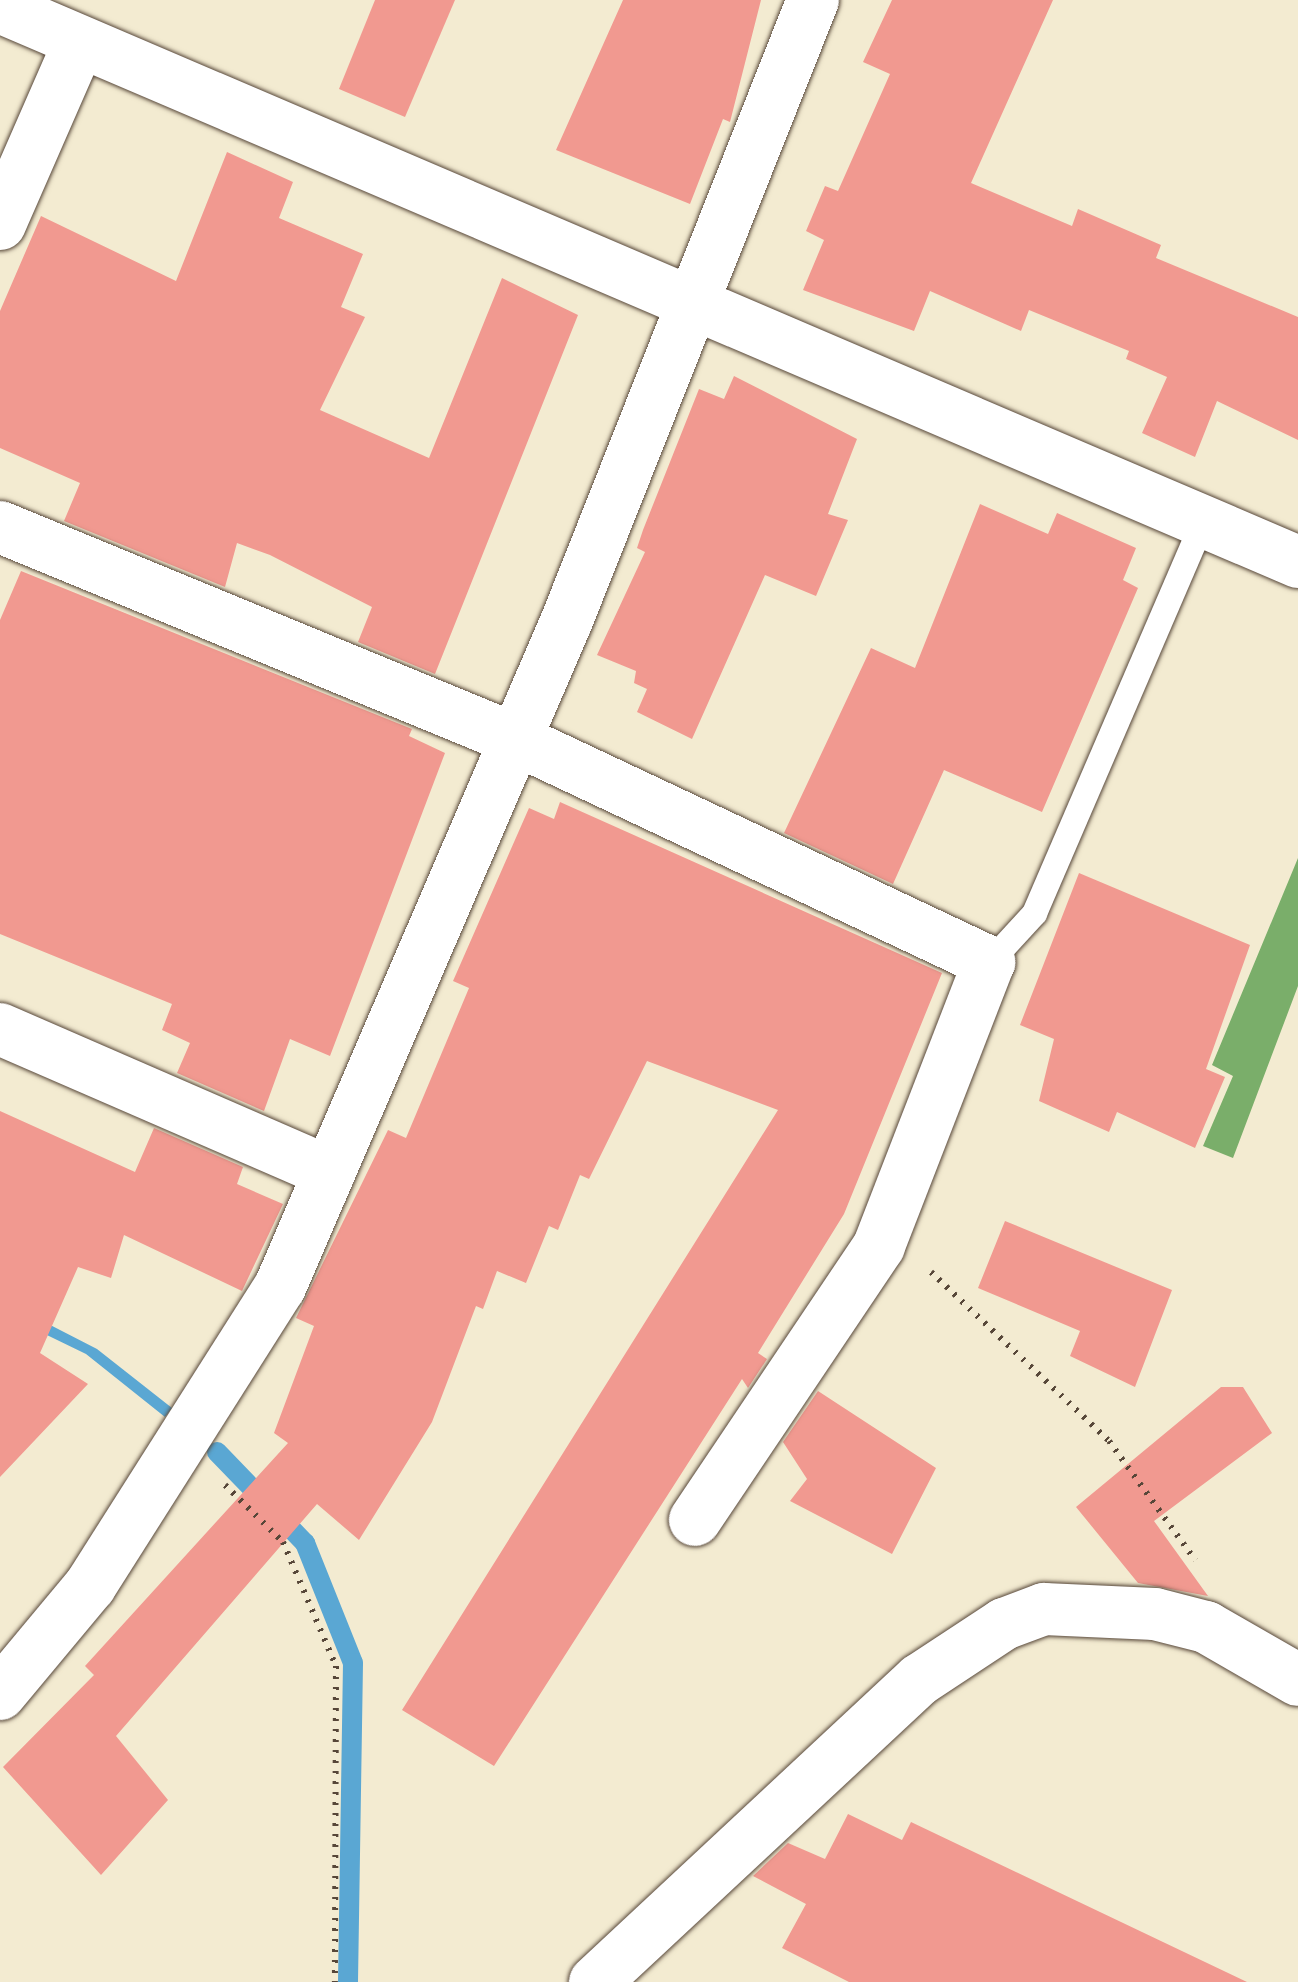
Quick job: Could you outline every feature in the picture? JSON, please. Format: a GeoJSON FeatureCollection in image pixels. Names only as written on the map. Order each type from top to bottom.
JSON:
{"type":"FeatureCollection","features":[{"type":"Feature","properties":{"kind":"street"},"geometry":{"type":"LineString","coordinates":[[0,1694],[90,1586],[182,1448],[280,1286],[516,740],[813,0]]}},
{"type":"Feature","properties":{"kind":"street"},"geometry":{"type":"LineString","coordinates":[[0,7],[1298,562]]}},
{"type":"Feature","properties":{"kind":"street"},"geometry":{"type":"LineString","coordinates":[[0,224],[79,43]]}},
{"type":"Feature","properties":{"kind":"street"},"geometry":{"type":"LineString","coordinates":[[0,527],[516,740],[990,962],[887,1230],[695,1520]]}},
{"type":"Feature","properties":{"kind":"street"},"geometry":{"type":"LineString","coordinates":[[0,1028],[329,1172]]}},
{"type":"Feature","properties":{"kind":"street"},"geometry":{"type":"LineString","coordinates":[[595,1982],[968,1643],[1044,1609],[1100,1606],[1236,1641],[1298,1680]]}},
{"type":"Feature","properties":{"kind":"lane"},"geometry":{"type":"LineString","coordinates":[[990,962],[1034,913],[1202,523]]}},
{"type":"Feature","properties":{"kind":"path"},"geometry":{"type":"LineString","coordinates":[[887,1230],[1118,1451],[1173,1519],[1236,1641]]}},
{"type":"Feature","properties":{"kind":"path"},"geometry":{"type":"LineString","coordinates":[[182,1448],[283,1542],[324,1620],[336,1666],[343,1789],[335,1982]]}},
{"type":"Feature","properties":{"kind":"green space"},"geometry":{"type":"Polygon","coordinates":[[[1298,858],[1298,986],[1233,1158],[1203,1146],[1233,1076],[1212,1065],[1298,858]]]}},
{"type":"Feature","properties":{"kind":"water"},"geometry":{"type":"Polygon","coordinates":[[[23,1311],[97,1349],[172,1408],[165,1417],[86,1354],[18,1321],[23,1311]]]}},
{"type":"Feature","properties":{"kind":"building"},"geometry":{"type":"Polygon","coordinates":[[[375,0],[455,0],[405,117],[339,89],[375,0]]]}},
{"type":"Feature","properties":{"kind":"building"},"geometry":{"type":"Polygon","coordinates":[[[623,0],[761,0],[730,122],[723,119],[690,204],[556,150],[623,0]]]}},
{"type":"Feature","properties":{"kind":"building"},"geometry":{"type":"Polygon","coordinates":[[[892,0],[1053,0],[971,183],[1072,226],[1078,209],[1161,245],[1156,258],[1298,317],[1298,440],[1217,401],[1195,457],[1142,433],[1167,377],[1126,359],[1129,351],[1029,310],[1021,331],[930,291],[914,331],[803,290],[824,240],[806,231],[825,186],[838,191],[890,74],[863,62],[892,0]]]}},
{"type":"Feature","properties":{"kind":"building"},"geometry":{"type":"Polygon","coordinates":[[[227,152],[293,182],[279,218],[363,254],[341,307],[365,317],[320,410],[429,458],[502,278],[578,315],[435,674],[358,642],[372,607],[270,555],[237,543],[225,587],[64,521],[80,483],[0,448],[0,311],[41,216],[176,281],[227,152]]]}},
{"type":"Feature","properties":{"kind":"building"},"geometry":{"type":"Polygon","coordinates":[[[734,376],[857,439],[828,514],[848,520],[816,596],[765,575],[692,739],[637,712],[647,689],[634,683],[636,671],[597,655],[645,552],[637,548],[699,389],[724,399],[734,376]]]}},
{"type":"Feature","properties":{"kind":"building"},"geometry":{"type":"Polygon","coordinates":[[[980,504],[1048,534],[1057,513],[1136,548],[1123,580],[1138,588],[1042,812],[944,770],[893,884],[784,833],[871,648],[915,668],[980,504]]]}},
{"type":"Feature","properties":{"kind":"building"},"geometry":{"type":"Polygon","coordinates":[[[21,571],[412,729],[409,736],[445,753],[330,1056],[290,1039],[264,1111],[177,1073],[190,1043],[162,1030],[172,1004],[0,934],[0,620],[21,571]]]}},
{"type":"Feature","properties":{"kind":"building"},"geometry":{"type":"Polygon","coordinates":[[[560,802],[942,973],[844,1214],[758,1353],[767,1359],[748,1388],[742,1379],[494,1766],[402,1710],[778,1110],[647,1061],[589,1179],[580,1175],[558,1230],[549,1226],[526,1283],[497,1271],[483,1309],[476,1306],[432,1422],[359,1540],[317,1504],[116,1736],[168,1800],[101,1875],[3,1767],[94,1675],[85,1666],[288,1443],[274,1433],[314,1326],[296,1318],[388,1130],[406,1138],[469,988],[453,981],[529,808],[554,819],[560,802]]]}},
{"type":"Feature","properties":{"kind":"building"},"geometry":{"type":"Polygon","coordinates":[[[1079,873],[1250,945],[1206,1069],[1225,1077],[1195,1148],[1117,1112],[1109,1132],[1039,1101],[1054,1039],[1020,1025],[1079,873]]]}},
{"type":"Feature","properties":{"kind":"building"},"geometry":{"type":"Polygon","coordinates":[[[0,1111],[135,1172],[154,1128],[243,1167],[237,1184],[283,1204],[242,1291],[124,1235],[111,1278],[78,1267],[40,1353],[88,1384],[0,1477],[0,1111]]]}},
{"type":"Feature","properties":{"kind":"building"},"geometry":{"type":"Polygon","coordinates":[[[1005,1221],[1172,1290],[1135,1387],[1070,1356],[1080,1331],[978,1288],[1005,1221]]]}},
{"type":"Feature","properties":{"kind":"building"},"geometry":{"type":"Polygon","coordinates":[[[1221,1387],[1243,1387],[1272,1433],[1154,1521],[1208,1596],[1138,1583],[1076,1507],[1221,1387]]]}},
{"type":"Feature","properties":{"kind":"building"},"geometry":{"type":"Polygon","coordinates":[[[818,1391],[936,1468],[892,1554],[790,1501],[807,1479],[783,1442],[818,1391]]]}},
{"type":"Feature","properties":{"kind":"building"},"geometry":{"type":"Polygon","coordinates":[[[848,1814],[902,1840],[911,1822],[1247,1982],[849,1982],[782,1948],[806,1904],[753,1876],[788,1843],[825,1859],[848,1814]]]}},
{"type":"Feature","properties":{"kind":"waterway"},"geometry":{"type":"LineString","coordinates":[[217,1452],[305,1543],[353,1663],[348,1982]]}}]}
